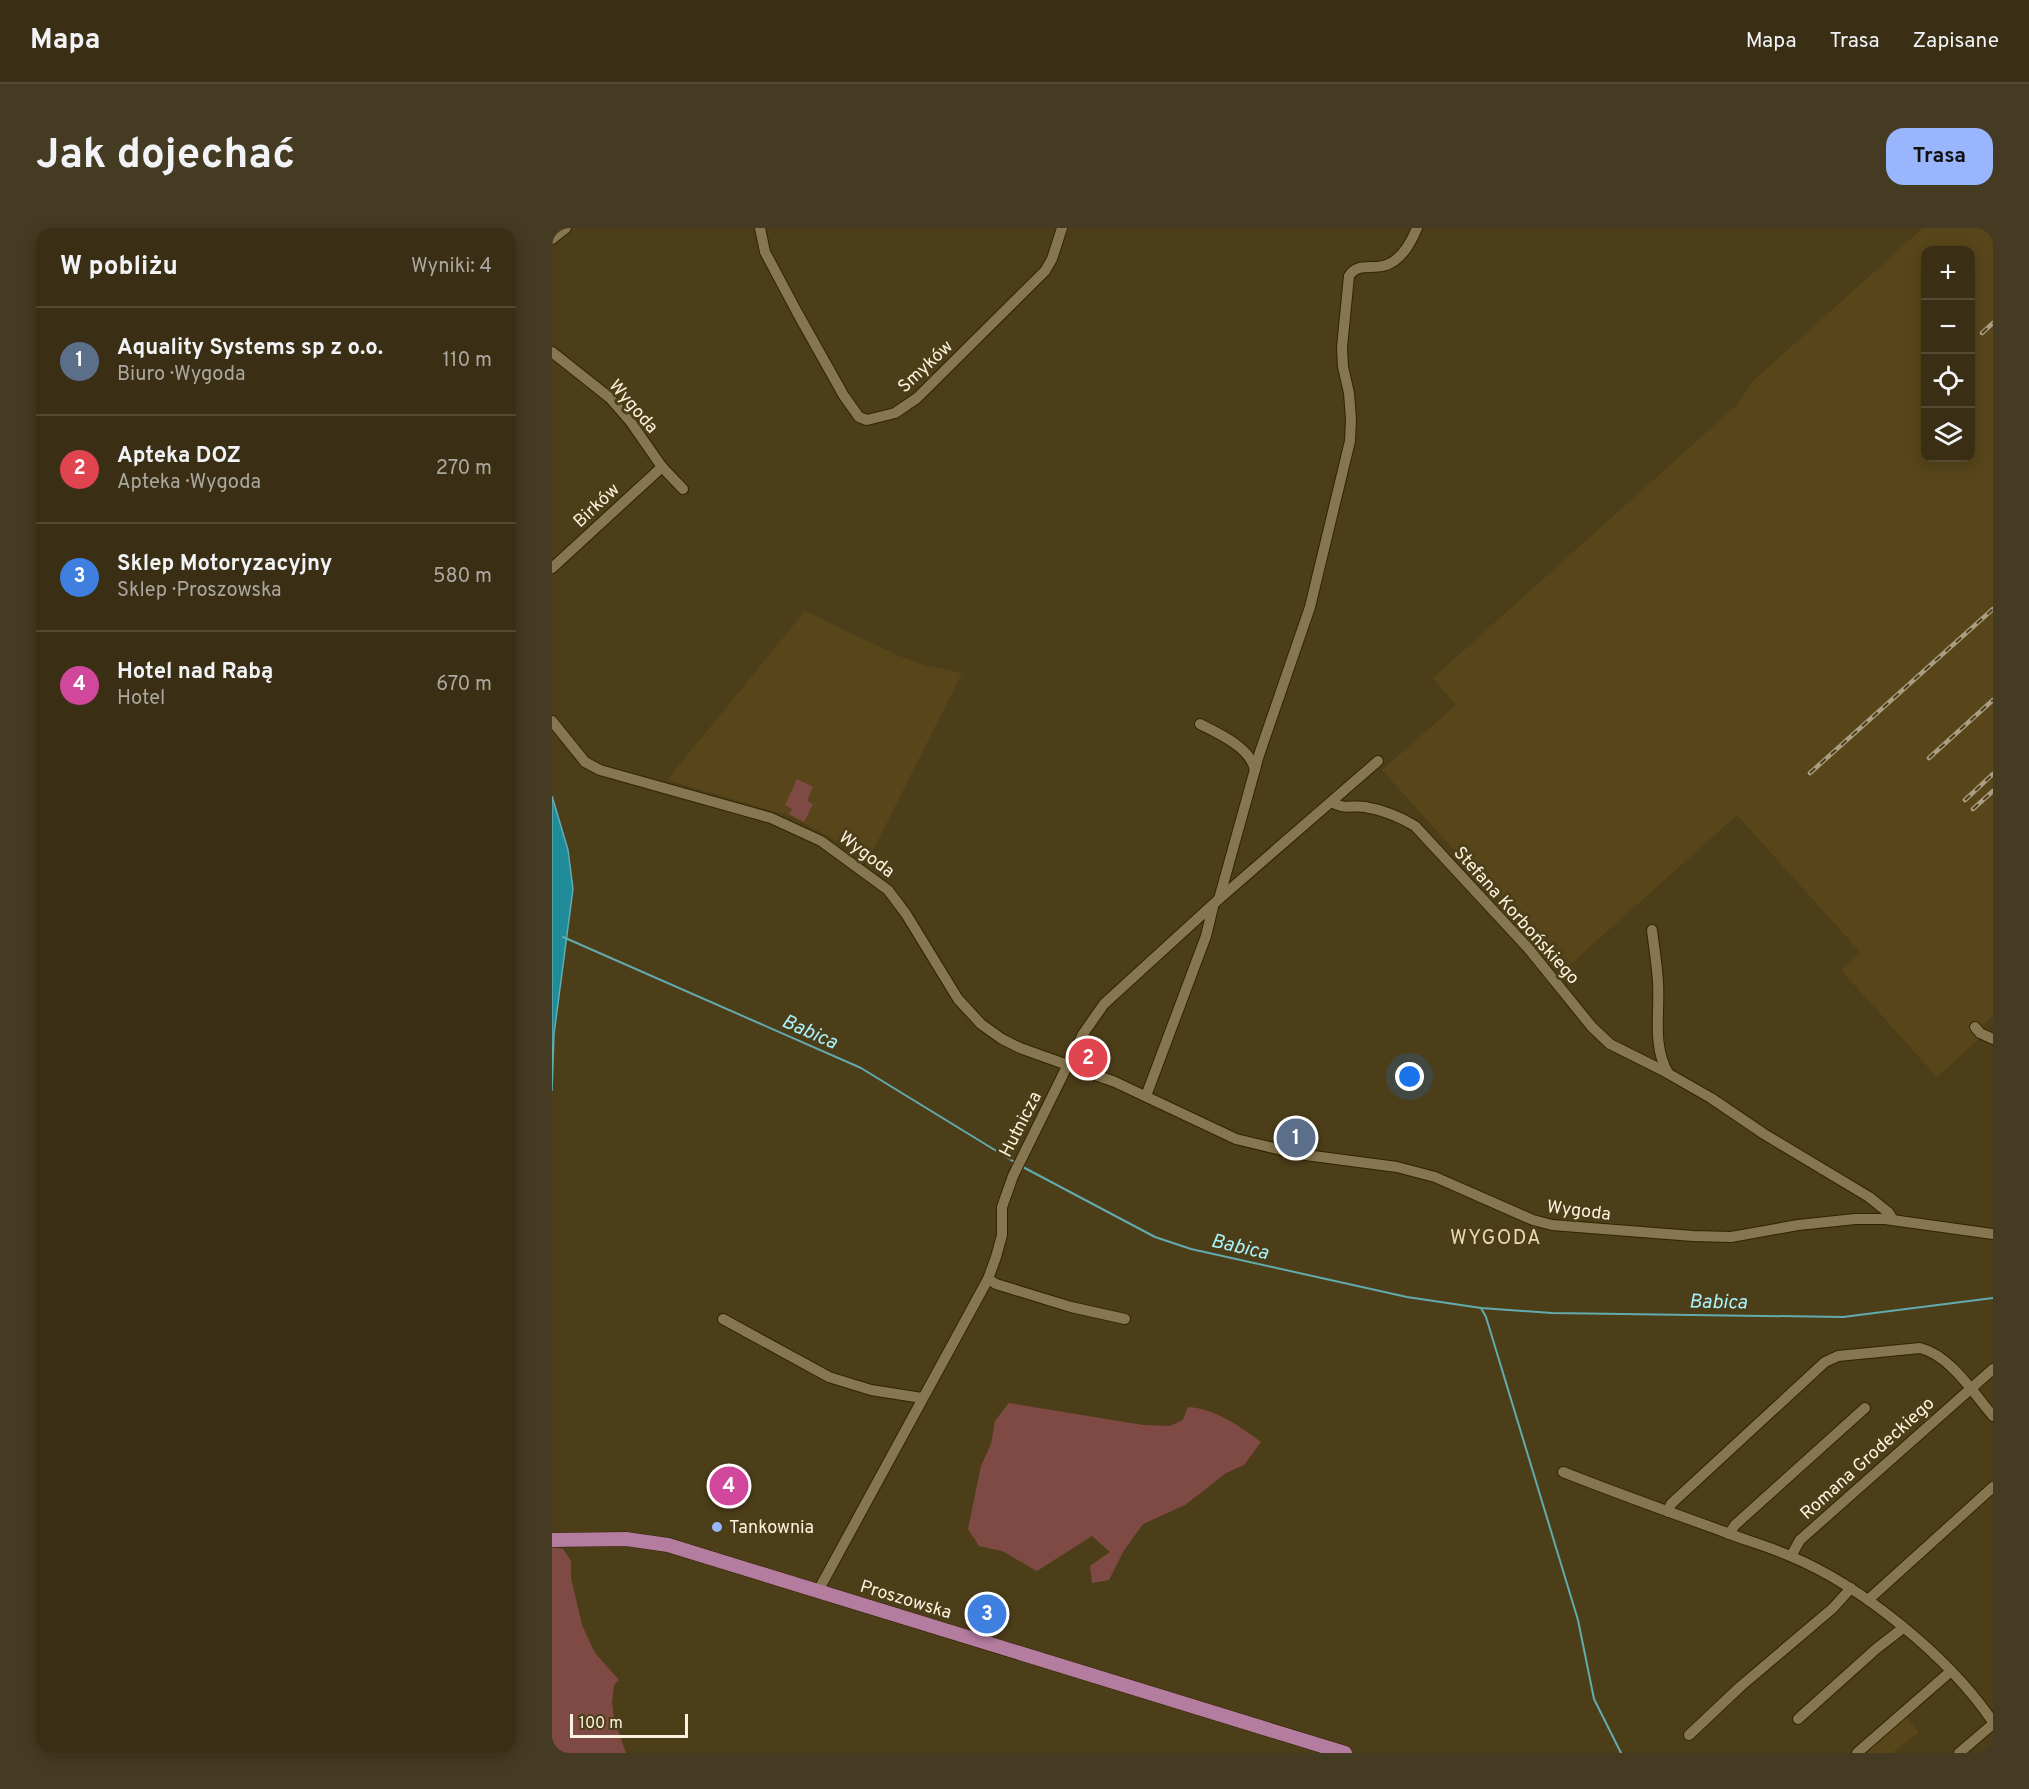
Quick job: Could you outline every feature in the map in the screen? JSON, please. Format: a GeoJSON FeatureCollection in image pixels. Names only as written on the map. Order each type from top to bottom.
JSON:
{"type":"FeatureCollection","features":[{"type":"Feature","properties":{"kind":"main road","name":"Proszowska"},"geometry":{"type":"LineString","coordinates":[[552,1540],[626,1539],[668,1545],[1345,1753]]}},
{"type":"Feature","properties":{"kind":"street"},"geometry":{"type":"LineString","coordinates":[[552,239],[566,228]]}},
{"type":"Feature","properties":{"kind":"street","name":"Smyków"},"geometry":{"type":"LineString","coordinates":[[760,228],[765,252],[798,314],[844,396],[859,417],[867,420],[895,413],[917,398],[984,333],[1045,271],[1052,259],[1062,228]]}},
{"type":"Feature","properties":{"kind":"street"},"geometry":{"type":"LineString","coordinates":[[1146,1096],[1206,936],[1267,730],[1310,607],[1350,441],[1352,419],[1342,347],[1349,276],[1358,267],[1384,266],[1393,262],[1400,256],[1417,228]]}},
{"type":"Feature","properties":{"kind":"street","name":"Wygoda"},"geometry":{"type":"LineString","coordinates":[[552,352],[610,398],[630,421],[662,467],[683,489]]}},
{"type":"Feature","properties":{"kind":"street","name":"Birków"},"geometry":{"type":"LineString","coordinates":[[552,568],[662,467]]}},
{"type":"Feature","properties":{"kind":"street","name":"Wygoda"},"geometry":{"type":"LineString","coordinates":[[552,721],[585,762],[600,770],[771,818],[821,841],[888,890],[906,914],[958,999],[981,1024],[1020,1048],[1068,1064],[1146,1096],[1236,1139],[1298,1154],[1397,1167],[1435,1177],[1533,1220],[1552,1225],[1731,1237],[1855,1219],[1893,1220],[1993,1233]]}},
{"type":"Feature","properties":{"kind":"street"},"geometry":{"type":"LineString","coordinates":[[1200,724],[1226,736],[1248,756],[1255,771]]}},
{"type":"Feature","properties":{"kind":"street","name":"Hutnicza"},"geometry":{"type":"LineString","coordinates":[[818,1591],[988,1279],[1002,1236],[1002,1207],[1013,1176],[1083,1035],[1104,1004],[1378,761]]}},
{"type":"Feature","properties":{"kind":"street","name":"Stefana Korbońskiego"},"geometry":{"type":"LineString","coordinates":[[1332,802],[1339,807],[1364,807],[1401,817],[1415,826],[1527,948],[1592,1027],[1610,1044],[1711,1098],[1764,1134],[1869,1197],[1889,1213],[1893,1220]]}},
{"type":"Feature","properties":{"kind":"street"},"geometry":{"type":"LineString","coordinates":[[1652,930],[1658,981],[1660,1054],[1668,1074]]}},
{"type":"Feature","properties":{"kind":"street"},"geometry":{"type":"LineString","coordinates":[[1975,1027],[1980,1033],[1993,1039]]}},
{"type":"Feature","properties":{"kind":"street"},"geometry":{"type":"LineString","coordinates":[[988,1279],[996,1284],[1071,1307],[1125,1319]]}},
{"type":"Feature","properties":{"kind":"street"},"geometry":{"type":"LineString","coordinates":[[723,1318],[829,1377],[871,1390],[922,1398]]}},
{"type":"Feature","properties":{"kind":"street"},"geometry":{"type":"LineString","coordinates":[[1668,1512],[1671,1504],[1825,1362],[1838,1356],[1920,1348],[1936,1353],[1949,1364],[1993,1416]]}},
{"type":"Feature","properties":{"kind":"street","name":"Romana Grodeckiego"},"geometry":{"type":"LineString","coordinates":[[1791,1556],[1800,1540],[1993,1369]]}},
{"type":"Feature","properties":{"kind":"street"},"geometry":{"type":"LineString","coordinates":[[1729,1534],[1735,1525],[1865,1408]]}},
{"type":"Feature","properties":{"kind":"street"},"geometry":{"type":"LineString","coordinates":[[1563,1472],[1791,1556],[1851,1588],[1868,1600],[1951,1671],[1979,1701],[1993,1723],[1959,1753]]}},
{"type":"Feature","properties":{"kind":"street"},"geometry":{"type":"LineString","coordinates":[[1868,1600],[1993,1487]]}},
{"type":"Feature","properties":{"kind":"street"},"geometry":{"type":"LineString","coordinates":[[1689,1735],[1833,1608],[1851,1588]]}},
{"type":"Feature","properties":{"kind":"street"},"geometry":{"type":"LineString","coordinates":[[1798,1719],[1876,1649],[1903,1628]]}},
{"type":"Feature","properties":{"kind":"street"},"geometry":{"type":"LineString","coordinates":[[1857,1753],[1951,1671]]}},
{"type":"Feature","properties":{"kind":"shaded area"},"geometry":{"type":"Polygon","coordinates":[[[1923,228],[1993,228],[1993,1016],[1983,1025],[1980,1023],[1972,1030],[1979,1039],[1937,1077],[1841,970],[1860,952],[1737,815],[1563,971],[1382,770],[1456,705],[1433,678],[1738,404],[1752,382],[1923,228]]]}},
{"type":"Feature","properties":{"kind":"shaded area"},"geometry":{"type":"Polygon","coordinates":[[[805,611],[899,656],[925,665],[962,673],[868,860],[788,815],[667,780],[805,611]]]}},
{"type":"Feature","properties":{"kind":"shaded area"},"geometry":{"type":"Polygon","coordinates":[[[797,779],[813,787],[807,801],[813,804],[804,822],[789,814],[792,809],[785,805],[797,779]]]}},
{"type":"Feature","properties":{"kind":"shaded area"},"geometry":{"type":"Polygon","coordinates":[[[1009,1403],[1143,1425],[1170,1426],[1183,1420],[1188,1407],[1198,1408],[1227,1419],[1261,1442],[1244,1465],[1226,1473],[1185,1505],[1143,1524],[1123,1552],[1109,1580],[1092,1583],[1090,1566],[1110,1552],[1092,1536],[1037,1571],[1002,1551],[979,1546],[968,1529],[981,1466],[991,1444],[995,1421],[1009,1403]]]}},
{"type":"Feature","properties":{"kind":"shaded area"},"geometry":{"type":"Polygon","coordinates":[[[552,1547],[563,1549],[571,1561],[571,1578],[582,1625],[595,1653],[619,1680],[614,1685],[612,1702],[614,1719],[626,1753],[552,1753],[552,1547]]]}},
{"type":"Feature","properties":{"kind":"shaded area"},"geometry":{"type":"Polygon","coordinates":[[[1905,1715],[1919,1732],[1892,1753],[1860,1753],[1905,1715]]]}},
{"type":"Feature","properties":{"kind":"water"},"geometry":{"type":"Polygon","coordinates":[[[552,796],[568,850],[573,889],[554,1034],[552,1091],[552,796]]]}},
{"type":"Feature","properties":{"kind":"waterway","name":"Babica"},"geometry":{"type":"LineString","coordinates":[[563,937],[861,1068],[1016,1163]]}},
{"type":"Feature","properties":{"kind":"waterway","name":"Babica"},"geometry":{"type":"LineString","coordinates":[[1021,1166],[1155,1237],[1191,1249],[1407,1297],[1481,1308],[1552,1313],[1843,1317],[1993,1298]]}},
{"type":"Feature","properties":{"kind":"waterway"},"geometry":{"type":"LineString","coordinates":[[1481,1308],[1486,1317],[1578,1620],[1594,1699],[1621,1753]]}},
{"type":"Feature","properties":{"kind":"railway"},"geometry":{"type":"LineString","coordinates":[[1982,333],[1993,323]]}},
{"type":"Feature","properties":{"kind":"railway"},"geometry":{"type":"LineString","coordinates":[[1810,773],[1993,609]]}},
{"type":"Feature","properties":{"kind":"railway"},"geometry":{"type":"LineString","coordinates":[[1929,758],[1993,700]]}},
{"type":"Feature","properties":{"kind":"railway"},"geometry":{"type":"LineString","coordinates":[[1965,800],[1993,774]]}},
{"type":"Feature","properties":{"kind":"railway"},"geometry":{"type":"LineString","coordinates":[[1973,809],[1993,791]]}},
{"type":"Feature","properties":{"kind":"place","name":"Apteka DOZ"},"geometry":{"type":"Point","coordinates":[1088,1058]}},
{"type":"Feature","properties":{"kind":"place","name":"Aquality Systems sp z o.o."},"geometry":{"type":"Point","coordinates":[1296,1138]}},
{"type":"Feature","properties":{"kind":"place","name":"Hotel nad Rabą"},"geometry":{"type":"Point","coordinates":[729,1486]}},
{"type":"Feature","properties":{"kind":"place","name":"Tankownia"},"geometry":{"type":"Point","coordinates":[717,1527]}},
{"type":"Feature","properties":{"kind":"place","name":"Sklep Motoryzacyjny"},"geometry":{"type":"Point","coordinates":[987,1614]}},
{"type":"Feature","properties":{"kind":"district","name":"WYGODA"},"geometry":{"type":"Point","coordinates":[1496,1237]}}]}
